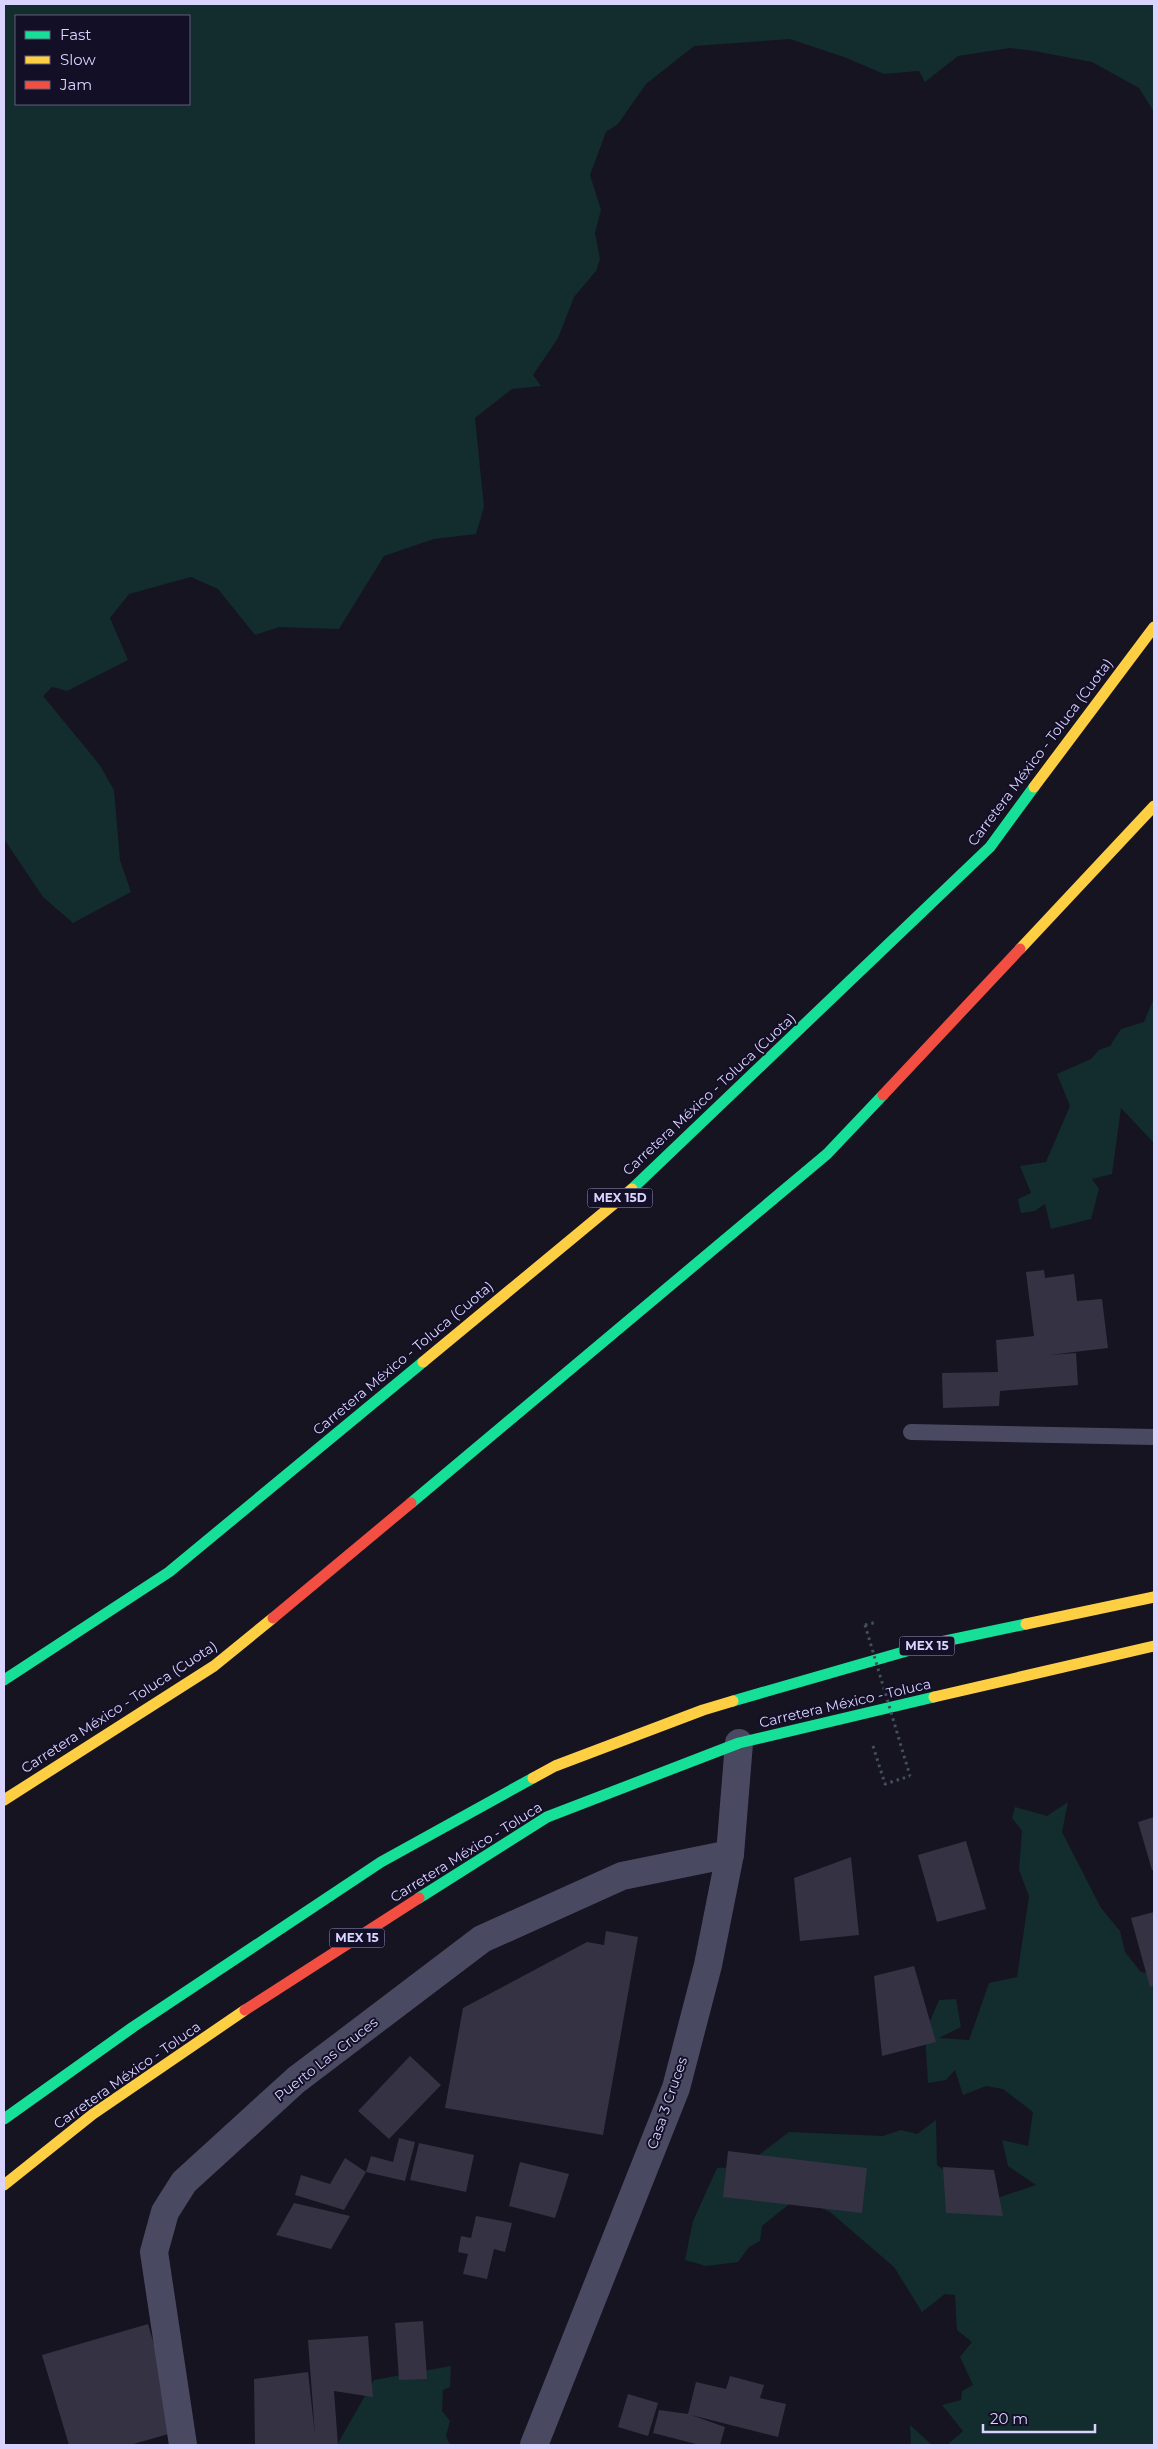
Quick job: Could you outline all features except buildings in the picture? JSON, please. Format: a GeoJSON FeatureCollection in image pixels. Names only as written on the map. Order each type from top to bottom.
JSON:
{"type":"FeatureCollection","features":[{"type":"Feature","properties":{"kind":"main road","name":"Carretera México - Toluca (Cuota)"},"geometry":{"type":"LineString","coordinates":[[4,1680],[169,1572],[641,1181],[990,847],[1154,627]]}},
{"type":"Feature","properties":{"kind":"main road","name":"Carretera México - Toluca (Cuota)"},"geometry":{"type":"LineString","coordinates":[[4,1800],[214,1666],[475,1450],[826,1154],[1154,806]]}},
{"type":"Feature","properties":{"kind":"main road","name":"Carretera México - Toluca"},"geometry":{"type":"LineString","coordinates":[[4,2120],[132,2027],[381,1862],[555,1766],[703,1710],[931,1644],[1154,1597]]}},
{"type":"Feature","properties":{"kind":"main road","name":"Carretera México - Toluca"},"geometry":{"type":"LineString","coordinates":[[4,2185],[93,2114],[284,1984],[547,1818],[739,1743],[1154,1646]]}},
{"type":"Feature","properties":{"kind":"street","name":"Casa 3 Cruces"},"geometry":{"type":"LineString","coordinates":[[534,2445],[676,2088],[708,1965],[730,1854],[739,1743]]}},
{"type":"Feature","properties":{"kind":"street","name":"Puerto Las Cruces"},"geometry":{"type":"LineString","coordinates":[[183,2445],[154,2252],[165,2212],[184,2182],[296,2080],[482,1939],[622,1876],[730,1854]]}},
{"type":"Feature","properties":{"kind":"lane"},"geometry":{"type":"LineString","coordinates":[[911,1432],[1154,1437]]}},
{"type":"Feature","properties":{"kind":"path"},"geometry":{"type":"LineString","coordinates":[[863,1714],[885,1784],[910,1776],[865,1625]]}},
{"type":"Feature","properties":{"kind":"green space"},"geometry":{"type":"Polygon","coordinates":[[[4,4],[1154,4],[1154,112],[1139,88],[1092,62],[1010,48],[958,56],[925,82],[919,71],[884,74],[844,57],[790,39],[694,46],[646,84],[618,124],[606,132],[590,175],[601,210],[595,233],[600,259],[596,271],[574,297],[558,338],[533,375],[541,386],[512,389],[475,418],[484,507],[476,534],[434,539],[384,556],[339,629],[279,627],[255,635],[218,589],[191,577],[129,594],[110,618],[128,660],[67,691],[52,687],[43,696],[99,764],[114,790],[120,860],[131,892],[73,923],[43,897],[4,839],[4,4]]]}},
{"type":"Feature","properties":{"kind":"green space"},"geometry":{"type":"Polygon","coordinates":[[[1154,998],[1154,1143],[1121,1108],[1112,1174],[1092,1179],[1099,1189],[1091,1219],[1051,1229],[1045,1204],[1035,1211],[1021,1213],[1018,1199],[1031,1193],[1020,1166],[1046,1162],[1070,1106],[1057,1074],[1091,1059],[1099,1050],[1110,1046],[1121,1029],[1144,1022],[1154,998]]]}},
{"type":"Feature","properties":{"kind":"green space"},"geometry":{"type":"Polygon","coordinates":[[[1068,1802],[1062,1832],[1101,1908],[1120,1931],[1125,1952],[1141,1972],[1154,1974],[1154,2445],[947,2445],[963,2431],[942,2405],[961,2400],[962,2391],[973,2385],[960,2357],[972,2342],[957,2330],[955,2295],[945,2294],[922,2312],[894,2267],[830,2212],[798,2197],[762,2226],[760,2241],[749,2247],[738,2262],[706,2266],[685,2260],[693,2221],[717,2168],[743,2167],[789,2132],[883,2136],[901,2130],[917,2134],[936,2120],[937,2165],[988,2201],[1036,2185],[1008,2166],[1002,2140],[1028,2146],[1033,2112],[1003,2089],[986,2086],[963,2095],[955,2070],[946,2080],[928,2083],[925,2033],[939,2000],[956,1999],[961,2027],[939,2038],[969,2040],[989,1983],[1017,1977],[1029,1896],[1019,1870],[1022,1831],[1012,1818],[1015,1807],[1047,1816],[1068,1802]]]}},
{"type":"Feature","properties":{"kind":"green space"},"geometry":{"type":"Polygon","coordinates":[[[451,2366],[450,2387],[443,2390],[442,2411],[450,2421],[446,2436],[450,2445],[337,2445],[374,2380],[451,2366]]]}},
{"type":"Feature","properties":{"kind":"green space"},"geometry":{"type":"Polygon","coordinates":[[[910,2425],[932,2445],[911,2445],[910,2425]]]}},
{"type":"Feature","properties":{"kind":"traffic: fast"},"geometry":{"type":"LineString","coordinates":[[632,1189],[990,847],[1034,787]]}},
{"type":"Feature","properties":{"kind":"traffic: fast"},"geometry":{"type":"LineString","coordinates":[[411,1503],[827,1154],[883,1095]]}},
{"type":"Feature","properties":{"kind":"traffic: fast"},"geometry":{"type":"LineString","coordinates":[[4,1680],[169,1572],[423,1362]]}},
{"type":"Feature","properties":{"kind":"traffic: fast"},"geometry":{"type":"LineString","coordinates":[[733,1701],[931,1644],[1026,1624]]}},
{"type":"Feature","properties":{"kind":"traffic: fast"},"geometry":{"type":"LineString","coordinates":[[419,1898],[547,1817],[739,1743],[934,1697]]}},
{"type":"Feature","properties":{"kind":"traffic: fast"},"geometry":{"type":"LineString","coordinates":[[4,2119],[133,2027],[381,1862],[533,1778]]}},
{"type":"Feature","properties":{"kind":"traffic: slow"},"geometry":{"type":"LineString","coordinates":[[1034,787],[1154,627]]}},
{"type":"Feature","properties":{"kind":"traffic: slow"},"geometry":{"type":"LineString","coordinates":[[1020,949],[1154,806]]}},
{"type":"Feature","properties":{"kind":"traffic: slow"},"geometry":{"type":"LineString","coordinates":[[423,1362],[632,1189]]}},
{"type":"Feature","properties":{"kind":"traffic: slow"},"geometry":{"type":"LineString","coordinates":[[1026,1624],[1154,1597]]}},
{"type":"Feature","properties":{"kind":"traffic: slow"},"geometry":{"type":"LineString","coordinates":[[4,1800],[214,1666],[273,1618]]}},
{"type":"Feature","properties":{"kind":"traffic: slow"},"geometry":{"type":"LineString","coordinates":[[934,1697],[1154,1646]]}},
{"type":"Feature","properties":{"kind":"traffic: slow"},"geometry":{"type":"LineString","coordinates":[[533,1778],[555,1766],[703,1710],[733,1701]]}},
{"type":"Feature","properties":{"kind":"traffic: slow"},"geometry":{"type":"LineString","coordinates":[[4,2185],[93,2114],[245,2010]]}},
{"type":"Feature","properties":{"kind":"traffic: jam"},"geometry":{"type":"LineString","coordinates":[[883,1095],[1020,949]]}},
{"type":"Feature","properties":{"kind":"traffic: jam"},"geometry":{"type":"LineString","coordinates":[[273,1618],[411,1503]]}},
{"type":"Feature","properties":{"kind":"traffic: jam"},"geometry":{"type":"LineString","coordinates":[[245,2010],[419,1898]]}}]}
